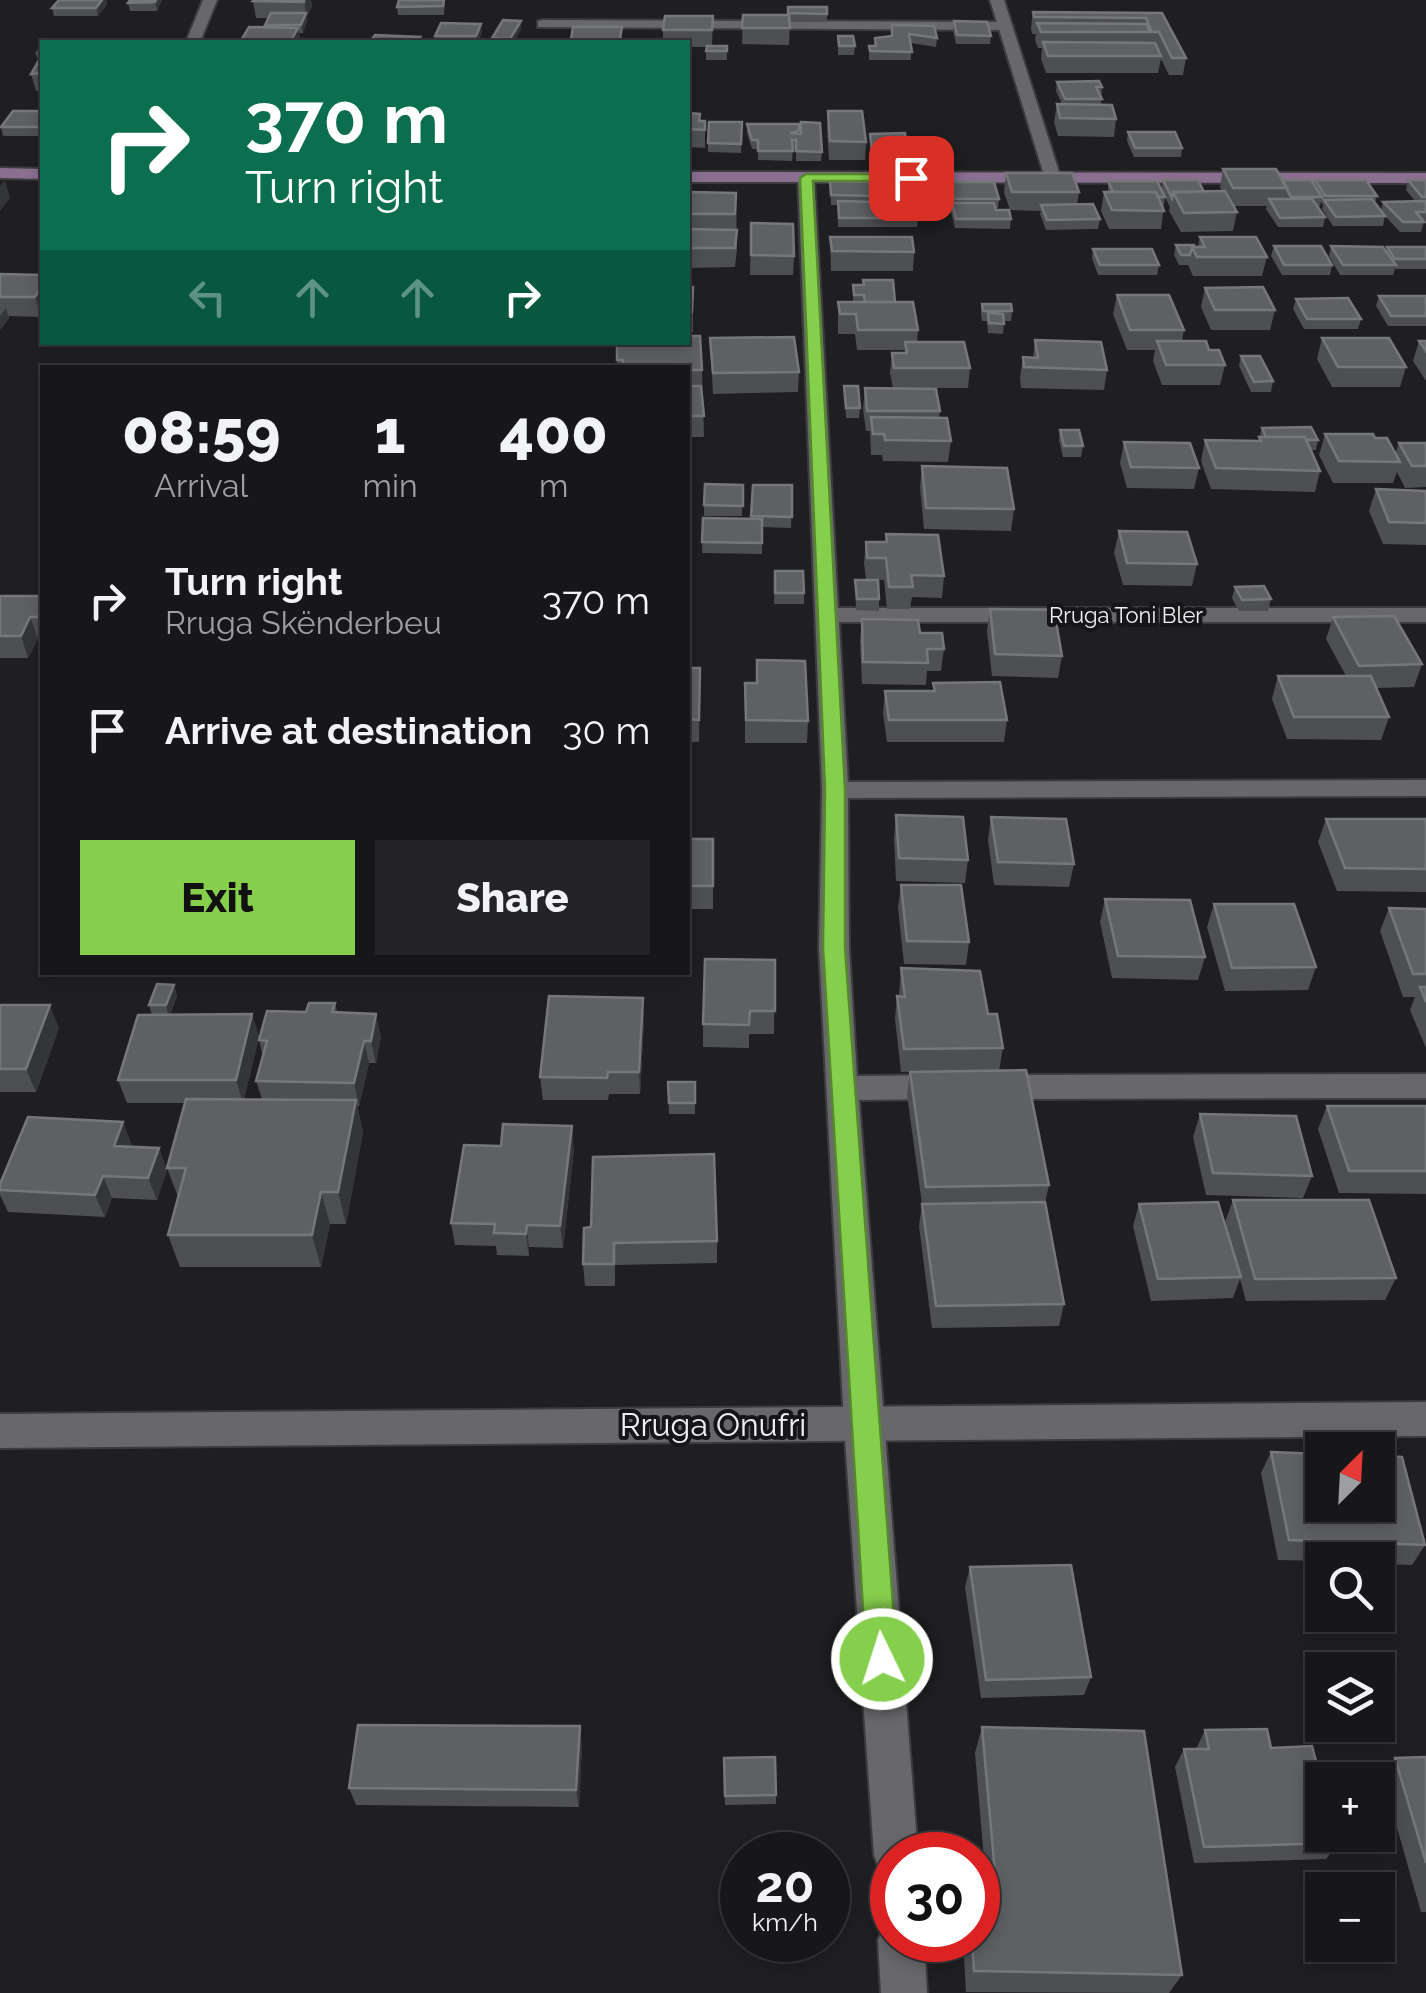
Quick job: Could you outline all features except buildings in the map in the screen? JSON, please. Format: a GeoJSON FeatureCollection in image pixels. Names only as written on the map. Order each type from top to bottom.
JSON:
{"type":"FeatureCollection","features":[{"type":"Feature","properties":{"kind":"main road"},"geometry":{"type":"LineString","coordinates":[[0,173],[40,174]]}},
{"type":"Feature","properties":{"kind":"main road"},"geometry":{"type":"LineString","coordinates":[[690,177],[1426,178]]}},
{"type":"Feature","properties":{"kind":"street"},"geometry":{"type":"LineString","coordinates":[[195,40],[210,0]]}},
{"type":"Feature","properties":{"kind":"street"},"geometry":{"type":"LineString","coordinates":[[997,0],[1053,178]]}},
{"type":"Feature","properties":{"kind":"street"},"geometry":{"type":"LineString","coordinates":[[543,24],[1006,26]]}},
{"type":"Feature","properties":{"kind":"street"},"geometry":{"type":"LineString","coordinates":[[806,178],[835,790],[834,948],[863,1423],[894,1832]]}},
{"type":"Feature","properties":{"kind":"street","name":"Rruga Toni Bler"},"geometry":{"type":"LineString","coordinates":[[826,616],[1426,614]]}},
{"type":"Feature","properties":{"kind":"street"},"geometry":{"type":"LineString","coordinates":[[835,790],[1426,788]]}},
{"type":"Feature","properties":{"kind":"street"},"geometry":{"type":"LineString","coordinates":[[844,1088],[1426,1086]]}},
{"type":"Feature","properties":{"kind":"street","name":"Rruga Onufri"},"geometry":{"type":"LineString","coordinates":[[0,1430],[1426,1420]]}},
{"type":"Feature","properties":{"kind":"street"},"geometry":{"type":"LineString","coordinates":[[902,1962],[904,1993]]}},
{"type":"Feature","properties":{"kind":"route"},"geometry":{"type":"LineString","coordinates":[[882,1659],[863,1423],[834,948],[835,790],[806,178],[911,178]]}}]}
